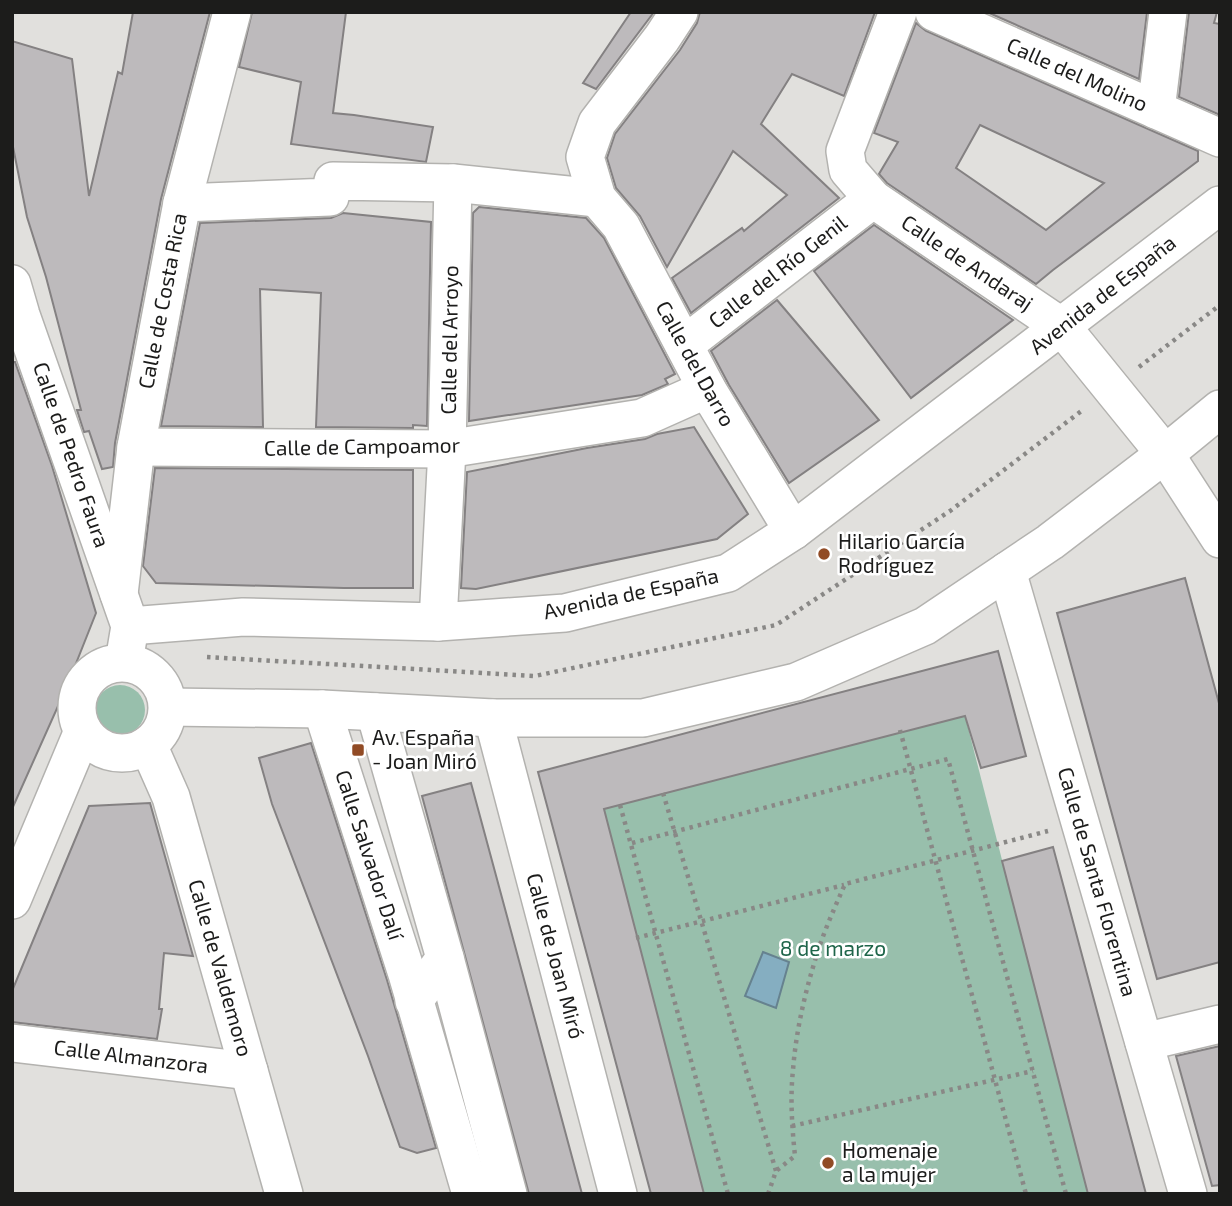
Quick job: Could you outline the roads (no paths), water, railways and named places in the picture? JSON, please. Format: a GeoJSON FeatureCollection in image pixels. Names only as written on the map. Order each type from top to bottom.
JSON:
{"type":"FeatureCollection","features":[{"type":"Feature","properties":{"kind":"street","name":"Calle de Costa Rica"},"geometry":{"type":"LineString","coordinates":[[124,662],[135,447],[182,203],[232,12]]}},
{"type":"Feature","properties":{"kind":"street"},"geometry":{"type":"LineString","coordinates":[[182,203],[330,197],[333,181],[453,183],[597,198],[585,157],[597,123],[679,12]]}},
{"type":"Feature","properties":{"kind":"street","name":"Calle de Andaraj"},"geometry":{"type":"LineString","coordinates":[[898,12],[845,151],[848,170],[873,199],[1062,327],[1165,454],[1220,539]]}},
{"type":"Feature","properties":{"kind":"street","name":"Calle del Molino"},"geometry":{"type":"LineString","coordinates":[[934,12],[1220,138]]}},
{"type":"Feature","properties":{"kind":"street"},"geometry":{"type":"LineString","coordinates":[[1156,110],[1168,12]]}},
{"type":"Feature","properties":{"kind":"street","name":"Calle del Arroyo"},"geometry":{"type":"LineString","coordinates":[[439,622],[447,449],[453,183]]}},
{"type":"Feature","properties":{"kind":"street","name":"Calle del Darro"},"geometry":{"type":"LineString","coordinates":[[597,198],[621,226],[707,389],[793,531]]}},
{"type":"Feature","properties":{"kind":"street","name":"Calle del Río Genil"},"geometry":{"type":"LineString","coordinates":[[684,345],[873,199]]}},
{"type":"Feature","properties":{"kind":"street","name":"Avenida de España"},"geometry":{"type":"LineString","coordinates":[[125,610],[243,617],[439,622],[565,613],[728,573],[793,531],[1220,205]]}},
{"type":"Feature","properties":{"kind":"street","name":"Calle de Pedro Faura"},"geometry":{"type":"LineString","coordinates":[[15,305],[125,610]]}},
{"type":"Feature","properties":{"kind":"street","name":"Calle de Campoamor"},"geometry":{"type":"LineString","coordinates":[[135,447],[447,449],[642,418],[707,389]]}},
{"type":"Feature","properties":{"kind":"street"},"geometry":{"type":"LineString","coordinates":[[167,707],[322,709],[493,718],[643,718],[796,682],[925,626],[1049,542],[1220,409]]}},
{"type":"Feature","properties":{"kind":"street","name":"Calle de Santa Florentina"},"geometry":{"type":"LineString","coordinates":[[1007,571],[1188,1194]]}},
{"type":"Feature","properties":{"kind":"street"},"geometry":{"type":"LineString","coordinates":[[124,662],[139,666],[156,677],[164,691],[167,707],[161,732],[148,745],[134,752],[118,753],[107,751],[93,743],[83,731],[76,710],[78,694],[87,678],[99,668],[124,662]]}},
{"type":"Feature","properties":{"kind":"street","name":"Calle Salvador Dalí"},"geometry":{"type":"LineString","coordinates":[[322,709],[414,1001],[467,1192]]}},
{"type":"Feature","properties":{"kind":"street","name":"Calle Salvador Dalí"},"geometry":{"type":"LineString","coordinates":[[375,712],[508,1194]]}},
{"type":"Feature","properties":{"kind":"street","name":"Calle de Joan Miró"},"geometry":{"type":"LineString","coordinates":[[493,718],[618,1194]]}},
{"type":"Feature","properties":{"kind":"street"},"geometry":{"type":"LineString","coordinates":[[12,900],[83,731]]}},
{"type":"Feature","properties":{"kind":"street","name":"Calle de Valdemoro"},"geometry":{"type":"LineString","coordinates":[[148,745],[171,797],[284,1194]]}},
{"type":"Feature","properties":{"kind":"street"},"geometry":{"type":"LineString","coordinates":[[414,1001],[445,958]]}},
{"type":"Feature","properties":{"kind":"street"},"geometry":{"type":"LineString","coordinates":[[1144,1042],[1220,1024]]}},
{"type":"Feature","properties":{"kind":"street","name":"Calle Almanzora"},"geometry":{"type":"LineString","coordinates":[[12,1043],[249,1071]]}},
{"type":"Feature","properties":{"kind":"water"},"geometry":{"type":"Polygon","coordinates":[[[763,952],[789,962],[776,1008],[745,996],[763,952]]]}},
{"type":"Feature","properties":{"kind":"place","name":"Hilario García Rodríguez"},"geometry":{"type":"Point","coordinates":[824,554]}},
{"type":"Feature","properties":{"kind":"place","name":"Av. España - Joan Miró"},"geometry":{"type":"Point","coordinates":[358,750]}},
{"type":"Feature","properties":{"kind":"place","name":"Homenaje a la mujer"},"geometry":{"type":"Point","coordinates":[828,1163]}},
{"type":"Feature","properties":{"kind":"park label","name":"8 de marzo"},"geometry":{"type":"Point","coordinates":[833,949]}}]}
